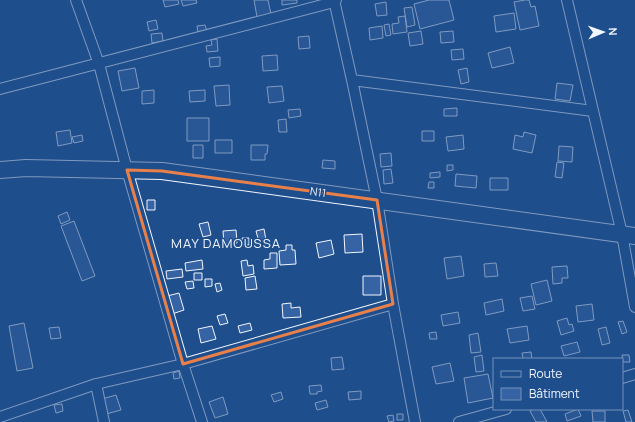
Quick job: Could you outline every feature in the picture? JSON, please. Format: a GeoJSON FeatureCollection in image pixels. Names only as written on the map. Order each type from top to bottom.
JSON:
{"type":"FeatureCollection","features":[{"type":"Feature","properties":{"kind":"main road","name":"N11"},"geometry":{"type":"LineString","coordinates":[[0,170],[26,168],[162,171],[628,235]]}},
{"type":"Feature","properties":{"kind":"street"},"geometry":{"type":"LineString","coordinates":[[76,0],[99,64],[126,170],[183,364],[202,422]]}},
{"type":"Feature","properties":{"kind":"street"},"geometry":{"type":"LineString","coordinates":[[567,0],[593,111],[628,235],[635,307]]}},
{"type":"Feature","properties":{"kind":"street"},"geometry":{"type":"LineString","coordinates":[[0,89],[335,1],[377,200],[393,304],[415,422]]}},
{"type":"Feature","properties":{"kind":"street"},"geometry":{"type":"LineString","coordinates":[[352,80],[593,111]]}},
{"type":"Feature","properties":{"kind":"street"},"geometry":{"type":"LineString","coordinates":[[0,416],[96,384],[183,364],[393,304]]}},
{"type":"Feature","properties":{"kind":"street"},"geometry":{"type":"LineString","coordinates":[[623,378],[635,374]]}},
{"type":"Feature","properties":{"kind":"street"},"geometry":{"type":"LineString","coordinates":[[96,384],[104,422]]}},
{"type":"Feature","properties":{"kind":"street"},"geometry":{"type":"LineString","coordinates":[[459,422],[502,410]]}},
{"type":"Feature","properties":{"kind":"highlighted area"},"geometry":{"type":"Polygon","coordinates":[[[127,170],[162,171],[377,200],[393,304],[183,364],[127,170]]]}},
{"type":"Feature","properties":{"kind":"building"},"geometry":{"type":"Polygon","coordinates":[[[163,0],[178,0],[179,4],[165,7],[163,0]]]}},
{"type":"Feature","properties":{"kind":"building"},"geometry":{"type":"Polygon","coordinates":[[[181,0],[196,0],[197,3],[183,6],[181,0]]]}},
{"type":"Feature","properties":{"kind":"building"},"geometry":{"type":"Polygon","coordinates":[[[254,0],[268,0],[271,14],[257,17],[254,0]]]}},
{"type":"Feature","properties":{"kind":"building"},"geometry":{"type":"Polygon","coordinates":[[[282,0],[297,0],[297,3],[282,5],[282,0]]]}},
{"type":"Feature","properties":{"kind":"building"},"geometry":{"type":"Polygon","coordinates":[[[429,0],[449,0],[454,20],[420,29],[414,4],[429,0]]]}},
{"type":"Feature","properties":{"kind":"building"},"geometry":{"type":"Polygon","coordinates":[[[529,0],[531,7],[535,6],[539,26],[520,30],[514,2],[529,0]]]}},
{"type":"Feature","properties":{"kind":"building"},"geometry":{"type":"Polygon","coordinates":[[[386,2],[387,15],[377,16],[375,4],[386,2]]]}},
{"type":"Feature","properties":{"kind":"building"},"geometry":{"type":"Polygon","coordinates":[[[412,7],[415,25],[407,27],[404,8],[412,7]]]}},
{"type":"Feature","properties":{"kind":"building"},"geometry":{"type":"Polygon","coordinates":[[[514,13],[516,29],[496,32],[494,16],[514,13]]]}},
{"type":"Feature","properties":{"kind":"building"},"geometry":{"type":"Polygon","coordinates":[[[405,16],[407,32],[393,34],[392,24],[399,23],[398,17],[405,16]]]}},
{"type":"Feature","properties":{"kind":"building"},"geometry":{"type":"Polygon","coordinates":[[[156,20],[158,29],[149,31],[147,22],[156,20]]]}},
{"type":"Feature","properties":{"kind":"building"},"geometry":{"type":"Polygon","coordinates":[[[389,24],[391,35],[386,36],[384,25],[389,24]]]}},
{"type":"Feature","properties":{"kind":"building"},"geometry":{"type":"Polygon","coordinates":[[[205,25],[207,31],[198,33],[197,26],[205,25]]]}},
{"type":"Feature","properties":{"kind":"building"},"geometry":{"type":"Polygon","coordinates":[[[382,26],[383,38],[370,40],[369,28],[382,26]]]}},
{"type":"Feature","properties":{"kind":"building"},"geometry":{"type":"Polygon","coordinates":[[[421,31],[423,44],[410,46],[408,33],[421,31]]]}},
{"type":"Feature","properties":{"kind":"building"},"geometry":{"type":"Polygon","coordinates":[[[453,31],[454,42],[441,43],[440,32],[453,31]]]}},
{"type":"Feature","properties":{"kind":"building"},"geometry":{"type":"Polygon","coordinates":[[[162,33],[163,41],[152,43],[151,34],[162,33]]]}},
{"type":"Feature","properties":{"kind":"building"},"geometry":{"type":"Polygon","coordinates":[[[309,36],[310,48],[299,49],[298,37],[309,36]]]}},
{"type":"Feature","properties":{"kind":"building"},"geometry":{"type":"Polygon","coordinates":[[[217,39],[218,51],[207,52],[206,46],[212,45],[211,40],[217,39]]]}},
{"type":"Feature","properties":{"kind":"building"},"geometry":{"type":"Polygon","coordinates":[[[510,47],[514,63],[492,68],[488,53],[510,47]]]}},
{"type":"Feature","properties":{"kind":"building"},"geometry":{"type":"Polygon","coordinates":[[[463,49],[464,59],[452,60],[451,50],[463,49]]]}},
{"type":"Feature","properties":{"kind":"building"},"geometry":{"type":"Polygon","coordinates":[[[277,55],[278,70],[263,71],[262,56],[277,55]]]}},
{"type":"Feature","properties":{"kind":"building"},"geometry":{"type":"Polygon","coordinates":[[[220,57],[220,66],[210,67],[209,58],[220,57]]]}},
{"type":"Feature","properties":{"kind":"building"},"geometry":{"type":"Polygon","coordinates":[[[135,68],[139,88],[122,91],[118,71],[135,68]]]}},
{"type":"Feature","properties":{"kind":"building"},"geometry":{"type":"Polygon","coordinates":[[[467,68],[469,82],[461,84],[458,70],[467,68]]]}},
{"type":"Feature","properties":{"kind":"building"},"geometry":{"type":"Polygon","coordinates":[[[557,83],[573,85],[570,101],[555,99],[557,83]]]}},
{"type":"Feature","properties":{"kind":"building"},"geometry":{"type":"Polygon","coordinates":[[[229,85],[230,105],[216,106],[214,86],[229,85]]]}},
{"type":"Feature","properties":{"kind":"building"},"geometry":{"type":"Polygon","coordinates":[[[282,86],[284,101],[269,103],[267,87],[282,86]]]}},
{"type":"Feature","properties":{"kind":"building"},"geometry":{"type":"Polygon","coordinates":[[[154,90],[154,103],[142,104],[142,91],[154,90]]]}},
{"type":"Feature","properties":{"kind":"building"},"geometry":{"type":"Polygon","coordinates":[[[205,90],[205,101],[190,102],[189,91],[205,90]]]}},
{"type":"Feature","properties":{"kind":"building"},"geometry":{"type":"Polygon","coordinates":[[[457,108],[457,116],[444,116],[444,109],[457,108]]]}},
{"type":"Feature","properties":{"kind":"building"},"geometry":{"type":"Polygon","coordinates":[[[300,109],[301,116],[289,118],[288,110],[300,109]]]}},
{"type":"Feature","properties":{"kind":"building"},"geometry":{"type":"Polygon","coordinates":[[[187,118],[209,118],[209,141],[187,141],[187,118]]]}},
{"type":"Feature","properties":{"kind":"building"},"geometry":{"type":"Polygon","coordinates":[[[286,119],[287,132],[279,132],[278,120],[286,119]]]}},
{"type":"Feature","properties":{"kind":"building"},"geometry":{"type":"Polygon","coordinates":[[[70,130],[72,143],[58,146],[56,132],[70,130]]]}},
{"type":"Feature","properties":{"kind":"building"},"geometry":{"type":"Polygon","coordinates":[[[422,131],[434,131],[434,141],[422,141],[422,131]]]}},
{"type":"Feature","properties":{"kind":"building"},"geometry":{"type":"Polygon","coordinates":[[[524,132],[536,135],[532,153],[513,149],[515,135],[523,137],[524,132]]]}},
{"type":"Feature","properties":{"kind":"building"},"geometry":{"type":"Polygon","coordinates":[[[82,135],[83,141],[74,143],[72,137],[82,135]]]}},
{"type":"Feature","properties":{"kind":"building"},"geometry":{"type":"Polygon","coordinates":[[[463,135],[464,149],[448,151],[446,137],[463,135]]]}},
{"type":"Feature","properties":{"kind":"building"},"geometry":{"type":"Polygon","coordinates":[[[215,140],[232,140],[232,153],[215,153],[215,140]]]}},
{"type":"Feature","properties":{"kind":"building"},"geometry":{"type":"Polygon","coordinates":[[[193,145],[203,145],[203,158],[193,158],[193,145]]]}},
{"type":"Feature","properties":{"kind":"building"},"geometry":{"type":"Polygon","coordinates":[[[251,145],[268,145],[265,160],[251,160],[251,145]]]}},
{"type":"Feature","properties":{"kind":"building"},"geometry":{"type":"Polygon","coordinates":[[[559,146],[573,147],[572,162],[558,161],[559,146]]]}},
{"type":"Feature","properties":{"kind":"building"},"geometry":{"type":"Polygon","coordinates":[[[391,153],[392,166],[381,167],[380,154],[391,153]]]}},
{"type":"Feature","properties":{"kind":"building"},"geometry":{"type":"Polygon","coordinates":[[[323,160],[335,161],[335,169],[322,168],[323,160]]]}},
{"type":"Feature","properties":{"kind":"building"},"geometry":{"type":"Polygon","coordinates":[[[557,162],[564,163],[562,178],[555,177],[557,162]]]}},
{"type":"Feature","properties":{"kind":"building"},"geometry":{"type":"Polygon","coordinates":[[[447,165],[453,165],[453,170],[447,171],[447,165]]]}},
{"type":"Feature","properties":{"kind":"building"},"geometry":{"type":"Polygon","coordinates":[[[391,169],[393,183],[384,184],[383,170],[391,169]]]}},
{"type":"Feature","properties":{"kind":"building"},"geometry":{"type":"Polygon","coordinates":[[[440,172],[440,177],[430,178],[430,173],[440,172]]]}},
{"type":"Feature","properties":{"kind":"building"},"geometry":{"type":"Polygon","coordinates":[[[456,174],[477,176],[476,188],[455,186],[456,174]]]}},
{"type":"Feature","properties":{"kind":"building"},"geometry":{"type":"Polygon","coordinates":[[[490,178],[508,178],[508,190],[490,190],[490,178]]]}},
{"type":"Feature","properties":{"kind":"building"},"geometry":{"type":"Polygon","coordinates":[[[429,182],[434,182],[434,188],[428,188],[429,182]]]}},
{"type":"Feature","properties":{"kind":"building"},"geometry":{"type":"Polygon","coordinates":[[[147,200],[155,200],[155,210],[147,210],[147,200]]]}},
{"type":"Feature","properties":{"kind":"building"},"geometry":{"type":"Polygon","coordinates":[[[67,212],[70,220],[61,224],[58,216],[67,212]]]}},
{"type":"Feature","properties":{"kind":"building"},"geometry":{"type":"Polygon","coordinates":[[[74,221],[95,276],[82,281],[61,226],[74,221]]]}},
{"type":"Feature","properties":{"kind":"building"},"geometry":{"type":"Polygon","coordinates":[[[208,222],[211,235],[203,237],[199,224],[208,222]]]}},
{"type":"Feature","properties":{"kind":"building"},"geometry":{"type":"Polygon","coordinates":[[[264,229],[266,240],[259,242],[256,231],[264,229]]]}},
{"type":"Feature","properties":{"kind":"building"},"geometry":{"type":"Polygon","coordinates":[[[236,230],[237,243],[224,244],[223,231],[236,230]]]}},
{"type":"Feature","properties":{"kind":"building"},"geometry":{"type":"Polygon","coordinates":[[[362,234],[363,252],[345,253],[344,235],[362,234]]]}},
{"type":"Feature","properties":{"kind":"building"},"geometry":{"type":"Polygon","coordinates":[[[242,238],[249,238],[249,245],[242,245],[242,238]]]}},
{"type":"Feature","properties":{"kind":"building"},"geometry":{"type":"Polygon","coordinates":[[[331,240],[334,254],[319,258],[316,243],[331,240]]]}},
{"type":"Feature","properties":{"kind":"building"},"geometry":{"type":"Polygon","coordinates":[[[286,245],[292,245],[292,250],[295,250],[296,264],[280,265],[279,251],[286,250],[286,245]]]}},
{"type":"Feature","properties":{"kind":"building"},"geometry":{"type":"Polygon","coordinates":[[[270,253],[277,253],[277,268],[264,269],[264,260],[270,259],[270,253]]]}},
{"type":"Feature","properties":{"kind":"building"},"geometry":{"type":"Polygon","coordinates":[[[461,256],[464,276],[447,279],[444,258],[461,256]]]}},
{"type":"Feature","properties":{"kind":"building"},"geometry":{"type":"Polygon","coordinates":[[[202,260],[203,269],[186,271],[185,263],[202,260]]]}},
{"type":"Feature","properties":{"kind":"building"},"geometry":{"type":"Polygon","coordinates":[[[247,260],[248,266],[253,265],[254,274],[243,276],[241,261],[247,260]]]}},
{"type":"Feature","properties":{"kind":"building"},"geometry":{"type":"Polygon","coordinates":[[[496,263],[498,276],[485,277],[484,264],[496,263]]]}},
{"type":"Feature","properties":{"kind":"building"},"geometry":{"type":"Polygon","coordinates":[[[567,266],[568,278],[562,278],[562,283],[553,284],[552,267],[567,266]]]}},
{"type":"Feature","properties":{"kind":"building"},"geometry":{"type":"Polygon","coordinates":[[[182,269],[183,277],[167,279],[166,271],[182,269]]]}},
{"type":"Feature","properties":{"kind":"building"},"geometry":{"type":"Polygon","coordinates":[[[194,273],[202,273],[202,280],[194,280],[194,273]]]}},
{"type":"Feature","properties":{"kind":"building"},"geometry":{"type":"Polygon","coordinates":[[[255,276],[257,289],[246,290],[245,278],[255,276]]]}},
{"type":"Feature","properties":{"kind":"building"},"geometry":{"type":"Polygon","coordinates":[[[363,276],[381,276],[381,295],[363,295],[363,276]]]}},
{"type":"Feature","properties":{"kind":"building"},"geometry":{"type":"Polygon","coordinates":[[[205,279],[212,279],[212,286],[205,287],[205,279]]]}},
{"type":"Feature","properties":{"kind":"building"},"geometry":{"type":"Polygon","coordinates":[[[547,280],[552,301],[536,305],[531,284],[547,280]]]}},
{"type":"Feature","properties":{"kind":"building"},"geometry":{"type":"Polygon","coordinates":[[[193,281],[194,288],[187,289],[185,282],[193,281]]]}},
{"type":"Feature","properties":{"kind":"building"},"geometry":{"type":"Polygon","coordinates":[[[220,283],[222,290],[217,292],[215,284],[220,283]]]}},
{"type":"Feature","properties":{"kind":"building"},"geometry":{"type":"Polygon","coordinates":[[[179,293],[184,310],[172,314],[167,296],[179,293]]]}},
{"type":"Feature","properties":{"kind":"building"},"geometry":{"type":"Polygon","coordinates":[[[532,296],[535,309],[523,311],[520,298],[532,296]]]}},
{"type":"Feature","properties":{"kind":"building"},"geometry":{"type":"Polygon","coordinates":[[[502,299],[504,311],[486,315],[484,303],[502,299]]]}},
{"type":"Feature","properties":{"kind":"building"},"geometry":{"type":"Polygon","coordinates":[[[291,303],[291,308],[300,307],[301,317],[283,318],[282,304],[291,303]]]}},
{"type":"Feature","properties":{"kind":"building"},"geometry":{"type":"Polygon","coordinates":[[[592,304],[594,320],[578,322],[576,306],[592,304]]]}},
{"type":"Feature","properties":{"kind":"building"},"geometry":{"type":"Polygon","coordinates":[[[458,312],[460,323],[443,326],[441,315],[458,312]]]}},
{"type":"Feature","properties":{"kind":"building"},"geometry":{"type":"Polygon","coordinates":[[[225,314],[228,323],[220,325],[217,316],[225,314]]]}},
{"type":"Feature","properties":{"kind":"building"},"geometry":{"type":"Polygon","coordinates":[[[567,318],[569,325],[572,324],[574,331],[561,335],[557,321],[567,318]]]}},
{"type":"Feature","properties":{"kind":"building"},"geometry":{"type":"Polygon","coordinates":[[[623,321],[627,332],[622,334],[618,322],[623,321]]]}},
{"type":"Feature","properties":{"kind":"building"},"geometry":{"type":"Polygon","coordinates":[[[24,323],[33,368],[17,371],[9,326],[24,323]]]}},
{"type":"Feature","properties":{"kind":"building"},"geometry":{"type":"Polygon","coordinates":[[[250,323],[252,330],[240,333],[238,326],[250,323]]]}},
{"type":"Feature","properties":{"kind":"building"},"geometry":{"type":"Polygon","coordinates":[[[212,326],[216,339],[201,343],[198,329],[212,326]]]}},
{"type":"Feature","properties":{"kind":"building"},"geometry":{"type":"Polygon","coordinates":[[[527,326],[529,340],[510,343],[507,329],[527,326]]]}},
{"type":"Feature","properties":{"kind":"building"},"geometry":{"type":"Polygon","coordinates":[[[59,327],[61,338],[51,339],[49,328],[59,327]]]}},
{"type":"Feature","properties":{"kind":"building"},"geometry":{"type":"Polygon","coordinates":[[[606,327],[610,343],[602,345],[598,329],[606,327]]]}},
{"type":"Feature","properties":{"kind":"building"},"geometry":{"type":"Polygon","coordinates":[[[436,332],[437,339],[430,339],[429,333],[436,332]]]}},
{"type":"Feature","properties":{"kind":"building"},"geometry":{"type":"Polygon","coordinates":[[[478,333],[481,352],[471,353],[469,335],[478,333]]]}},
{"type":"Feature","properties":{"kind":"building"},"geometry":{"type":"Polygon","coordinates":[[[577,342],[580,352],[564,356],[561,346],[577,342]]]}},
{"type":"Feature","properties":{"kind":"building"},"geometry":{"type":"Polygon","coordinates":[[[531,352],[532,358],[523,358],[522,353],[531,352]]]}},
{"type":"Feature","properties":{"kind":"building"},"geometry":{"type":"Polygon","coordinates":[[[482,355],[484,371],[476,372],[474,357],[482,355]]]}},
{"type":"Feature","properties":{"kind":"building"},"geometry":{"type":"Polygon","coordinates":[[[622,355],[629,355],[630,362],[623,362],[622,355]]]}},
{"type":"Feature","properties":{"kind":"building"},"geometry":{"type":"Polygon","coordinates":[[[342,357],[344,369],[332,370],[331,358],[342,357]]]}},
{"type":"Feature","properties":{"kind":"building"},"geometry":{"type":"Polygon","coordinates":[[[450,363],[454,381],[436,384],[432,367],[450,363]]]}},
{"type":"Feature","properties":{"kind":"building"},"geometry":{"type":"Polygon","coordinates":[[[179,371],[180,378],[174,379],[173,373],[179,371]]]}},
{"type":"Feature","properties":{"kind":"building"},"geometry":{"type":"Polygon","coordinates":[[[488,374],[493,398],[468,403],[464,378],[488,374]]]}},
{"type":"Feature","properties":{"kind":"building"},"geometry":{"type":"Polygon","coordinates":[[[321,385],[322,391],[317,392],[317,394],[310,394],[309,386],[321,385]]]}},
{"type":"Feature","properties":{"kind":"building"},"geometry":{"type":"Polygon","coordinates":[[[361,391],[361,399],[349,400],[348,392],[361,391]]]}},
{"type":"Feature","properties":{"kind":"building"},"geometry":{"type":"Polygon","coordinates":[[[281,392],[283,399],[274,402],[271,395],[281,392]]]}},
{"type":"Feature","properties":{"kind":"building"},"geometry":{"type":"Polygon","coordinates":[[[116,395],[121,410],[106,414],[102,399],[116,395]]]}},
{"type":"Feature","properties":{"kind":"building"},"geometry":{"type":"Polygon","coordinates":[[[223,397],[228,414],[215,418],[209,402],[223,397]]]}},
{"type":"Feature","properties":{"kind":"building"},"geometry":{"type":"Polygon","coordinates":[[[326,400],[328,407],[317,410],[315,403],[326,400]]]}},
{"type":"Feature","properties":{"kind":"building"},"geometry":{"type":"Polygon","coordinates":[[[62,404],[63,411],[56,413],[54,405],[62,404]]]}},
{"type":"Feature","properties":{"kind":"building"},"geometry":{"type":"Polygon","coordinates":[[[541,410],[547,422],[536,422],[530,411],[541,410]]]}},
{"type":"Feature","properties":{"kind":"building"},"geometry":{"type":"Polygon","coordinates":[[[578,410],[581,416],[567,421],[565,414],[578,410]]]}},
{"type":"Feature","properties":{"kind":"building"},"geometry":{"type":"Polygon","coordinates":[[[628,410],[632,422],[626,422],[623,411],[628,410]]]}},
{"type":"Feature","properties":{"kind":"building"},"geometry":{"type":"Polygon","coordinates":[[[592,411],[605,411],[605,422],[593,422],[592,411]]]}},
{"type":"Feature","properties":{"kind":"building"},"geometry":{"type":"Polygon","coordinates":[[[397,414],[403,414],[403,420],[397,420],[397,414]]]}},
{"type":"Feature","properties":{"kind":"building"},"geometry":{"type":"Polygon","coordinates":[[[393,415],[394,421],[389,422],[387,416],[393,415]]]}},
{"type":"Feature","properties":{"kind":"district","name":"MAY DAMOUSSA"},"geometry":{"type":"Point","coordinates":[226,243]}}]}
